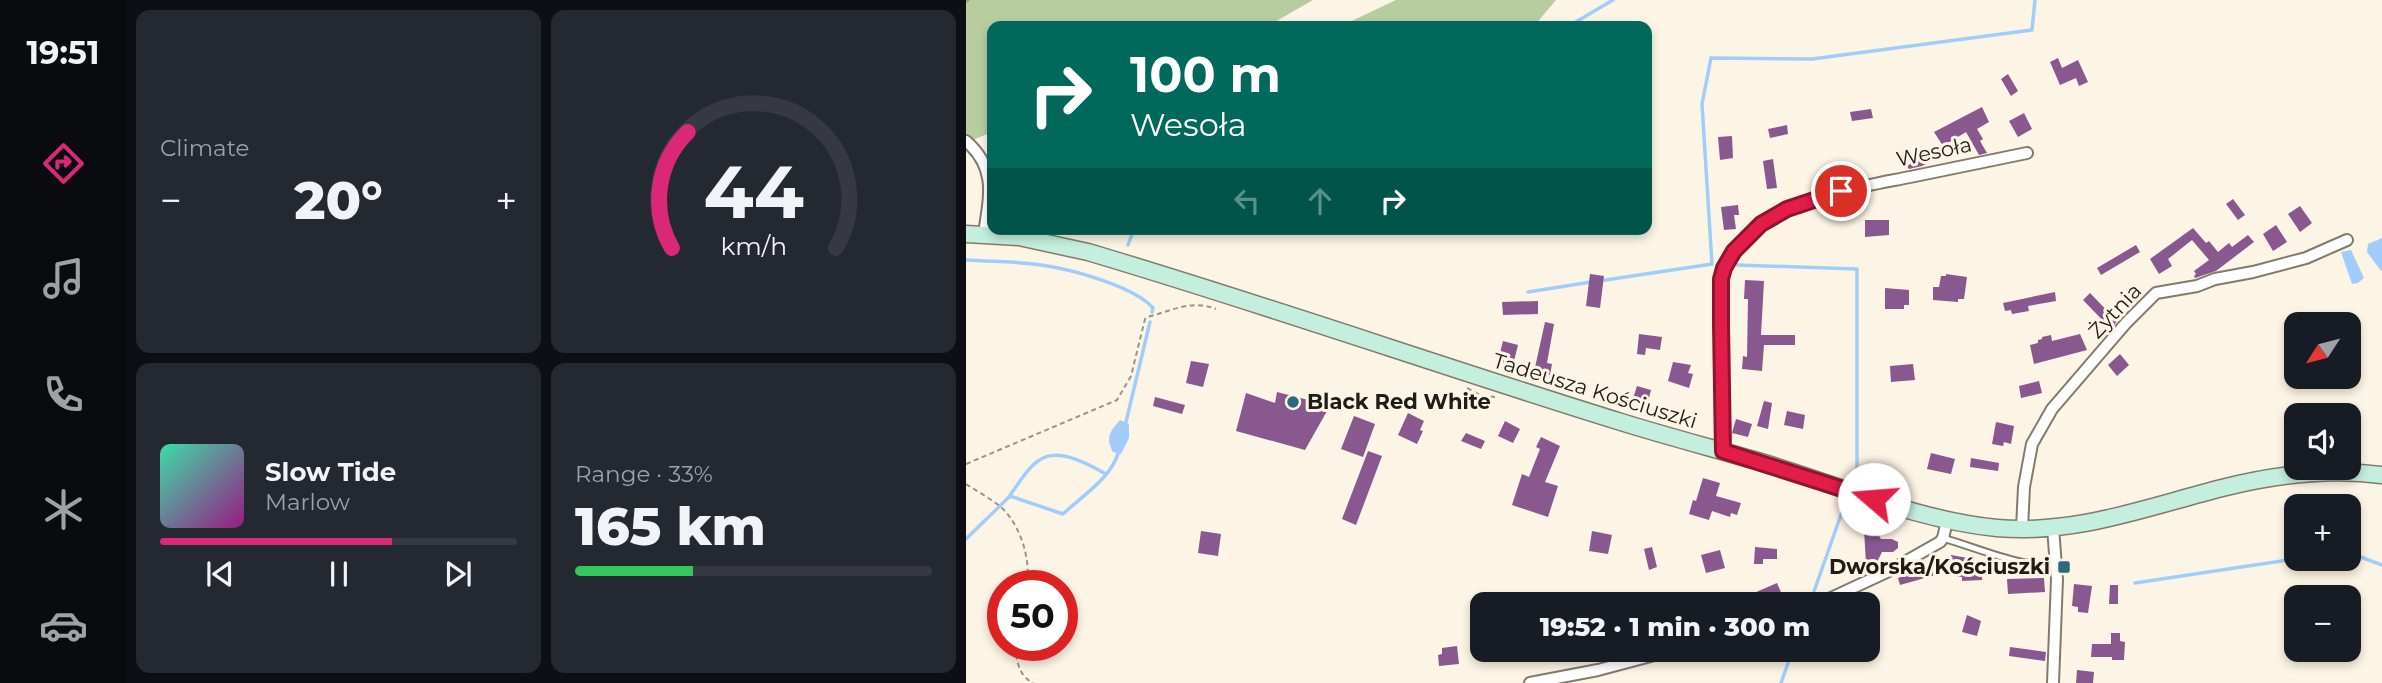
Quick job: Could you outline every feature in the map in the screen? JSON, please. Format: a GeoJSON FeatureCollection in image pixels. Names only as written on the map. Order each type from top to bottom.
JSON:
{"type":"FeatureCollection","features":[{"type":"Feature","properties":{"kind":"main road","name":"Tadeusza Kościuszki"},"geometry":{"type":"LineString","coordinates":[[966,234],[987,234]]}},
{"type":"Feature","properties":{"kind":"main road","name":"Tadeusza Kościuszki"},"geometry":{"type":"LineString","coordinates":[[1017,235],[1133,265],[1540,397],[1947,521],[2022,529],[2053,528],[2108,519],[2222,488],[2282,476],[2329,473],[2382,475]]}},
{"type":"Feature","properties":{"kind":"street"},"geometry":{"type":"LineString","coordinates":[[966,141],[982,160],[987,173]]}},
{"type":"Feature","properties":{"kind":"street","name":"Wesoła"},"geometry":{"type":"LineString","coordinates":[[1723,451],[1721,279],[1734,251],[1761,224],[1787,209],[1841,191],[2027,153]]}},
{"type":"Feature","properties":{"kind":"street"},"geometry":{"type":"LineString","coordinates":[[984,234],[987,212]]}},
{"type":"Feature","properties":{"kind":"street","name":"Żytnia"},"geometry":{"type":"LineString","coordinates":[[2022,529],[2024,487],[2032,444],[2052,409],[2126,323],[2156,293],[2197,286],[2215,279],[2306,258],[2347,240]]}},
{"type":"Feature","properties":{"kind":"street"},"geometry":{"type":"LineString","coordinates":[[1844,592],[1935,546],[1943,538],[1947,521]]}},
{"type":"Feature","properties":{"kind":"street"},"geometry":{"type":"LineString","coordinates":[[2053,528],[2057,567],[2053,683]]}},
{"type":"Feature","properties":{"kind":"street"},"geometry":{"type":"LineString","coordinates":[[1530,683],[1628,662]]}},
{"type":"Feature","properties":{"kind":"lane"},"geometry":{"type":"LineString","coordinates":[[1943,538],[2043,567],[2057,567]]}},
{"type":"Feature","properties":{"kind":"path"},"geometry":{"type":"LineString","coordinates":[[966,464],[1117,400],[1131,376],[1147,317],[1179,306],[1203,304],[1216,309]]}},
{"type":"Feature","properties":{"kind":"path"},"geometry":{"type":"LineString","coordinates":[[966,484],[1005,511],[1027,552],[1028,570]]}},
{"type":"Feature","properties":{"kind":"path"},"geometry":{"type":"LineString","coordinates":[[1018,661],[1024,678],[1033,683]]}},
{"type":"Feature","properties":{"kind":"green space"},"geometry":{"type":"Polygon","coordinates":[[[966,0],[1313,0],[1277,21],[987,21],[987,134],[966,143],[966,0]]]}},
{"type":"Feature","properties":{"kind":"green space"},"geometry":{"type":"Polygon","coordinates":[[[1396,0],[1556,0],[1538,21],[1352,21],[1396,0]]]}},
{"type":"Feature","properties":{"kind":"water"},"geometry":{"type":"Polygon","coordinates":[[[2382,238],[2381,271],[2367,252],[2368,244],[2382,238]]]}},
{"type":"Feature","properties":{"kind":"water"},"geometry":{"type":"Polygon","coordinates":[[[2351,250],[2364,278],[2352,284],[2341,252],[2351,250]]]}},
{"type":"Feature","properties":{"kind":"water"},"geometry":{"type":"Polygon","coordinates":[[[1120,420],[1129,424],[1129,438],[1121,454],[1113,452],[1109,439],[1111,431],[1120,420]]]}},
{"type":"Feature","properties":{"kind":"building"},"geometry":{"type":"Polygon","coordinates":[[[2058,58],[2062,68],[2078,60],[2088,82],[2079,86],[2076,78],[2060,85],[2050,62],[2058,58]]]}},
{"type":"Feature","properties":{"kind":"building"},"geometry":{"type":"Polygon","coordinates":[[[2008,74],[2018,91],[2011,96],[2001,79],[2008,74]]]}},
{"type":"Feature","properties":{"kind":"building"},"geometry":{"type":"Polygon","coordinates":[[[1982,107],[1989,122],[1977,129],[1987,153],[1979,155],[1966,132],[1943,146],[1934,132],[1982,107]]]}},
{"type":"Feature","properties":{"kind":"building"},"geometry":{"type":"Polygon","coordinates":[[[1871,109],[1873,118],[1852,121],[1850,112],[1871,109]]]}},
{"type":"Feature","properties":{"kind":"building"},"geometry":{"type":"Polygon","coordinates":[[[2024,113],[2032,129],[2018,137],[2009,121],[2024,113]]]}},
{"type":"Feature","properties":{"kind":"building"},"geometry":{"type":"Polygon","coordinates":[[[1787,125],[1788,134],[1770,138],[1768,129],[1787,125]]]}},
{"type":"Feature","properties":{"kind":"building"},"geometry":{"type":"Polygon","coordinates":[[[1732,136],[1733,158],[1720,160],[1718,137],[1732,136]]]}},
{"type":"Feature","properties":{"kind":"building"},"geometry":{"type":"Polygon","coordinates":[[[1926,154],[1931,161],[1909,169],[1907,166],[1926,154]]]}},
{"type":"Feature","properties":{"kind":"building"},"geometry":{"type":"Polygon","coordinates":[[[1773,159],[1777,188],[1767,189],[1763,161],[1773,159]]]}},
{"type":"Feature","properties":{"kind":"building"},"geometry":{"type":"Polygon","coordinates":[[[2233,199],[2245,215],[2238,220],[2226,204],[2233,199]]]}},
{"type":"Feature","properties":{"kind":"building"},"geometry":{"type":"Polygon","coordinates":[[[1738,205],[1739,215],[1734,215],[1736,229],[1724,230],[1721,207],[1738,205]]]}},
{"type":"Feature","properties":{"kind":"building"},"geometry":{"type":"Polygon","coordinates":[[[2300,206],[2312,223],[2300,232],[2288,214],[2300,206]]]}},
{"type":"Feature","properties":{"kind":"building"},"geometry":{"type":"Polygon","coordinates":[[[1865,220],[1889,220],[1889,235],[1865,237],[1865,220]]]}},
{"type":"Feature","properties":{"kind":"building"},"geometry":{"type":"Polygon","coordinates":[[[2276,225],[2287,242],[2273,251],[2263,234],[2276,225]]]}},
{"type":"Feature","properties":{"kind":"building"},"geometry":{"type":"Polygon","coordinates":[[[2193,228],[2218,252],[2229,243],[2232,247],[2248,235],[2254,242],[2216,271],[2195,278],[2194,271],[2209,260],[2192,240],[2168,259],[2172,266],[2159,274],[2150,259],[2193,228]]]}},
{"type":"Feature","properties":{"kind":"building"},"geometry":{"type":"Polygon","coordinates":[[[2136,245],[2140,252],[2101,275],[2097,268],[2136,245]]]}},
{"type":"Feature","properties":{"kind":"building"},"geometry":{"type":"Polygon","coordinates":[[[1590,274],[1604,276],[1600,308],[1586,306],[1590,274]]]}},
{"type":"Feature","properties":{"kind":"building"},"geometry":{"type":"Polygon","coordinates":[[[1946,274],[1967,277],[1964,299],[1958,299],[1958,302],[1933,300],[1933,287],[1939,287],[1941,276],[1946,274]]]}},
{"type":"Feature","properties":{"kind":"building"},"geometry":{"type":"Polygon","coordinates":[[[1745,280],[1764,281],[1761,335],[1795,335],[1795,345],[1764,345],[1762,371],[1742,369],[1743,356],[1747,357],[1748,299],[1744,299],[1745,280]]]}},
{"type":"Feature","properties":{"kind":"building"},"geometry":{"type":"Polygon","coordinates":[[[1885,288],[1909,290],[1909,305],[1904,305],[1904,309],[1885,309],[1885,288]]]}},
{"type":"Feature","properties":{"kind":"building"},"geometry":{"type":"Polygon","coordinates":[[[2055,292],[2056,301],[2028,306],[2029,311],[2012,314],[2011,310],[2005,311],[2003,303],[2055,292]]]}},
{"type":"Feature","properties":{"kind":"building"},"geometry":{"type":"Polygon","coordinates":[[[2090,293],[2117,321],[2111,329],[2083,300],[2090,293]]]}},
{"type":"Feature","properties":{"kind":"building"},"geometry":{"type":"Polygon","coordinates":[[[1538,301],[1538,314],[1503,315],[1502,302],[1538,301]]]}},
{"type":"Feature","properties":{"kind":"building"},"geometry":{"type":"Polygon","coordinates":[[[1545,322],[1554,324],[1547,363],[1552,364],[1550,375],[1534,372],[1545,322]]]}},
{"type":"Feature","properties":{"kind":"building"},"geometry":{"type":"Polygon","coordinates":[[[1639,334],[1662,337],[1660,350],[1646,348],[1645,355],[1637,354],[1639,334]]]}},
{"type":"Feature","properties":{"kind":"building"},"geometry":{"type":"Polygon","coordinates":[[[2080,334],[2087,350],[2034,364],[2030,345],[2038,343],[2042,337],[2051,335],[2052,341],[2080,334]]]}},
{"type":"Feature","properties":{"kind":"building"},"geometry":{"type":"Polygon","coordinates":[[[1503,341],[1518,345],[1513,365],[1498,361],[1503,341]]]}},
{"type":"Feature","properties":{"kind":"building"},"geometry":{"type":"Polygon","coordinates":[[[2120,354],[2129,365],[2117,376],[2108,365],[2120,354]]]}},
{"type":"Feature","properties":{"kind":"building"},"geometry":{"type":"Polygon","coordinates":[[[1191,361],[1209,364],[1203,387],[1186,383],[1191,361]]]}},
{"type":"Feature","properties":{"kind":"building"},"geometry":{"type":"Polygon","coordinates":[[[1673,362],[1691,365],[1688,373],[1693,374],[1689,388],[1668,381],[1673,362]]]}},
{"type":"Feature","properties":{"kind":"building"},"geometry":{"type":"Polygon","coordinates":[[[1913,364],[1915,380],[1891,382],[1890,366],[1913,364]]]}},
{"type":"Feature","properties":{"kind":"building"},"geometry":{"type":"Polygon","coordinates":[[[2039,381],[2042,393],[2021,398],[2019,386],[2039,381]]]}},
{"type":"Feature","properties":{"kind":"building"},"geometry":{"type":"Polygon","coordinates":[[[1637,386],[1651,390],[1647,406],[1632,402],[1637,386]]]}},
{"type":"Feature","properties":{"kind":"building"},"geometry":{"type":"Polygon","coordinates":[[[1277,392],[1320,403],[1320,408],[1327,411],[1305,450],[1236,431],[1246,393],[1275,403],[1277,392]]]}},
{"type":"Feature","properties":{"kind":"building"},"geometry":{"type":"Polygon","coordinates":[[[1155,397],[1185,405],[1182,414],[1153,406],[1155,397]]]}},
{"type":"Feature","properties":{"kind":"building"},"geometry":{"type":"Polygon","coordinates":[[[1764,401],[1772,403],[1768,429],[1757,426],[1764,401]]]}},
{"type":"Feature","properties":{"kind":"building"},"geometry":{"type":"Polygon","coordinates":[[[1787,411],[1805,415],[1803,429],[1784,425],[1787,411]]]}},
{"type":"Feature","properties":{"kind":"building"},"geometry":{"type":"Polygon","coordinates":[[[1408,413],[1424,421],[1417,444],[1398,435],[1408,413]]]}},
{"type":"Feature","properties":{"kind":"building"},"geometry":{"type":"Polygon","coordinates":[[[1354,416],[1375,424],[1363,457],[1341,449],[1354,416]]]}},
{"type":"Feature","properties":{"kind":"building"},"geometry":{"type":"Polygon","coordinates":[[[1736,419],[1752,424],[1748,437],[1732,433],[1736,419]]]}},
{"type":"Feature","properties":{"kind":"building"},"geometry":{"type":"Polygon","coordinates":[[[1505,421],[1520,429],[1513,443],[1498,436],[1505,421]]]}},
{"type":"Feature","properties":{"kind":"building"},"geometry":{"type":"Polygon","coordinates":[[[1996,422],[2014,426],[2011,444],[1992,444],[1996,422]]]}},
{"type":"Feature","properties":{"kind":"building"},"geometry":{"type":"Polygon","coordinates":[[[1466,433],[1485,441],[1481,449],[1461,441],[1466,433]]]}},
{"type":"Feature","properties":{"kind":"building"},"geometry":{"type":"Polygon","coordinates":[[[1541,437],[1560,446],[1545,482],[1558,486],[1548,517],[1512,505],[1522,474],[1529,477],[1540,449],[1536,447],[1541,437]]]}},
{"type":"Feature","properties":{"kind":"building"},"geometry":{"type":"Polygon","coordinates":[[[1368,451],[1382,456],[1356,525],[1342,519],[1368,451]]]}},
{"type":"Feature","properties":{"kind":"building"},"geometry":{"type":"Polygon","coordinates":[[[1931,453],[1955,459],[1951,474],[1927,469],[1931,453]]]}},
{"type":"Feature","properties":{"kind":"building"},"geometry":{"type":"Polygon","coordinates":[[[1971,458],[1999,463],[1998,471],[1970,467],[1971,458]]]}},
{"type":"Feature","properties":{"kind":"building"},"geometry":{"type":"Polygon","coordinates":[[[1703,478],[1720,483],[1716,496],[1741,503],[1737,515],[1731,513],[1730,517],[1712,511],[1709,520],[1689,514],[1703,478]]]}},
{"type":"Feature","properties":{"kind":"building"},"geometry":{"type":"Polygon","coordinates":[[[1874,528],[1881,539],[1898,542],[1898,548],[1893,552],[1882,552],[1876,564],[1866,564],[1864,529],[1874,528]]]}},
{"type":"Feature","properties":{"kind":"building"},"geometry":{"type":"Polygon","coordinates":[[[1201,531],[1221,534],[1218,556],[1198,553],[1201,531]]]}},
{"type":"Feature","properties":{"kind":"building"},"geometry":{"type":"Polygon","coordinates":[[[1592,531],[1612,535],[1608,554],[1589,551],[1592,531]]]}},
{"type":"Feature","properties":{"kind":"building"},"geometry":{"type":"Polygon","coordinates":[[[1652,547],[1657,567],[1649,570],[1644,549],[1652,547]]]}},
{"type":"Feature","properties":{"kind":"building"},"geometry":{"type":"Polygon","coordinates":[[[1755,547],[1777,549],[1777,559],[1763,559],[1763,564],[1754,564],[1755,547]]]}},
{"type":"Feature","properties":{"kind":"building"},"geometry":{"type":"Polygon","coordinates":[[[1720,550],[1725,568],[1706,573],[1701,555],[1720,550]]]}},
{"type":"Feature","properties":{"kind":"building"},"geometry":{"type":"Polygon","coordinates":[[[1951,555],[1968,558],[1967,571],[1982,571],[1982,580],[1962,581],[1962,577],[1939,574],[1900,585],[1898,578],[1920,570],[1919,566],[1929,563],[1949,566],[1951,555]]]}},
{"type":"Feature","properties":{"kind":"building"},"geometry":{"type":"Polygon","coordinates":[[[2044,578],[2045,592],[2008,594],[2007,579],[2044,578]]]}},
{"type":"Feature","properties":{"kind":"building"},"geometry":{"type":"Polygon","coordinates":[[[1777,583],[1781,592],[1756,592],[1777,583]]]}},
{"type":"Feature","properties":{"kind":"building"},"geometry":{"type":"Polygon","coordinates":[[[2074,584],[2092,586],[2088,613],[2078,612],[2078,607],[2072,606],[2074,584]]]}},
{"type":"Feature","properties":{"kind":"building"},"geometry":{"type":"Polygon","coordinates":[[[2110,585],[2118,585],[2118,604],[2109,604],[2110,585]]]}},
{"type":"Feature","properties":{"kind":"building"},"geometry":{"type":"Polygon","coordinates":[[[1967,615],[1981,621],[1977,636],[1962,632],[1967,615]]]}},
{"type":"Feature","properties":{"kind":"building"},"geometry":{"type":"Polygon","coordinates":[[[2111,633],[2120,633],[2120,641],[2125,642],[2124,660],[2091,657],[2092,644],[2111,644],[2111,633]]]}},
{"type":"Feature","properties":{"kind":"building"},"geometry":{"type":"Polygon","coordinates":[[[1457,646],[1459,664],[1439,666],[1438,655],[1442,654],[1442,648],[1457,646]]]}},
{"type":"Feature","properties":{"kind":"building"},"geometry":{"type":"Polygon","coordinates":[[[2010,647],[2046,652],[2045,661],[2009,656],[2010,647]]]}},
{"type":"Feature","properties":{"kind":"building"},"geometry":{"type":"Polygon","coordinates":[[[2077,670],[2094,672],[2093,683],[2076,683],[2077,670]]]}},
{"type":"Feature","properties":{"kind":"waterway"},"geometry":{"type":"LineString","coordinates":[[1577,21],[1613,0]]}},
{"type":"Feature","properties":{"kind":"waterway"},"geometry":{"type":"LineString","coordinates":[[1599,281],[1712,264],[1702,104],[1711,58],[1812,59],[2032,30],[2035,0]]}},
{"type":"Feature","properties":{"kind":"waterway"},"geometry":{"type":"LineString","coordinates":[[1128,245],[1132,235]]}},
{"type":"Feature","properties":{"kind":"waterway"},"geometry":{"type":"LineString","coordinates":[[966,260],[1032,264],[1078,273],[1134,294],[1153,308],[1152,312]]}},
{"type":"Feature","properties":{"kind":"waterway"},"geometry":{"type":"LineString","coordinates":[[1737,265],[1857,269],[1857,471]]}},
{"type":"Feature","properties":{"kind":"waterway"},"geometry":{"type":"LineString","coordinates":[[1528,292],[1591,282]]}},
{"type":"Feature","properties":{"kind":"waterway"},"geometry":{"type":"LineString","coordinates":[[1125,426],[1150,322]]}},
{"type":"Feature","properties":{"kind":"waterway"},"geometry":{"type":"LineString","coordinates":[[966,539],[1010,496],[1063,514],[1104,477],[1116,460],[1119,450]]}},
{"type":"Feature","properties":{"kind":"waterway"},"geometry":{"type":"LineString","coordinates":[[1010,495],[1033,465],[1051,456],[1076,459],[1106,474]]}},
{"type":"Feature","properties":{"kind":"waterway"},"geometry":{"type":"LineString","coordinates":[[1814,592],[1843,509]]}},
{"type":"Feature","properties":{"kind":"waterway"},"geometry":{"type":"LineString","coordinates":[[2361,557],[2382,565]]}},
{"type":"Feature","properties":{"kind":"waterway"},"geometry":{"type":"LineString","coordinates":[[2135,583],[2284,561]]}},
{"type":"Feature","properties":{"kind":"waterway"},"geometry":{"type":"LineString","coordinates":[[1781,683],[1788,662]]}},
{"type":"Feature","properties":{"kind":"place","name":"Black Red White"},"geometry":{"type":"Point","coordinates":[1293,402]}},
{"type":"Feature","properties":{"kind":"place","name":"Dworska/Kościuszki"},"geometry":{"type":"Point","coordinates":[2064,567]}},
{"type":"Feature","properties":{"kind":"route"},"geometry":{"type":"LineString","coordinates":[[1841,191],[1787,209],[1761,224],[1734,251],[1724,268],[1721,279],[1723,451],[1874,499]]}}]}
